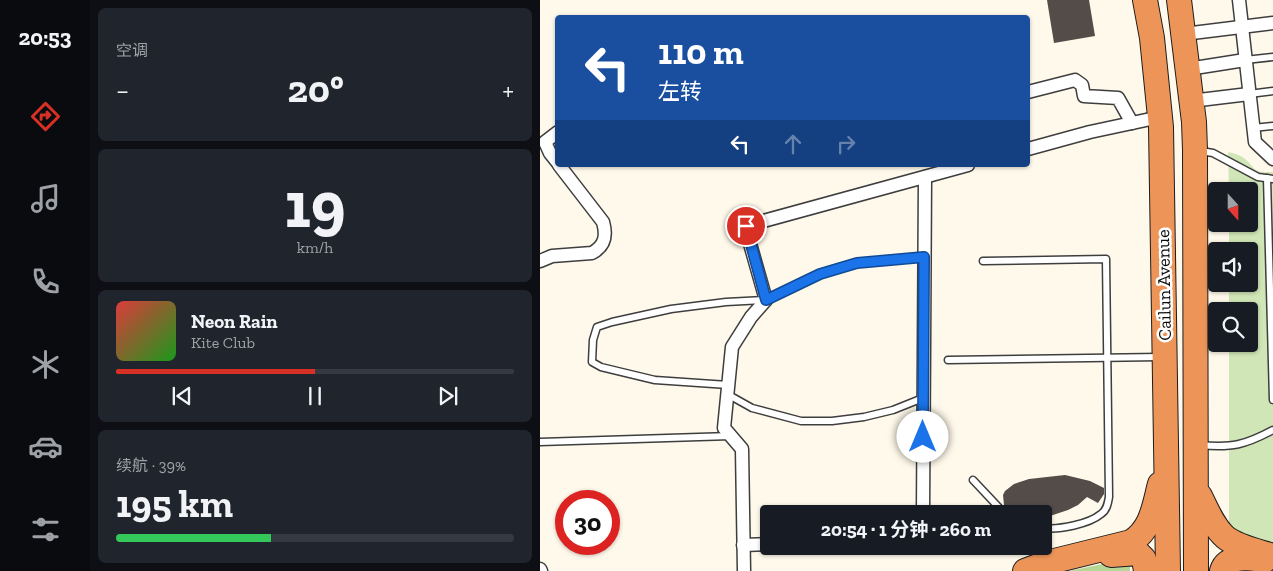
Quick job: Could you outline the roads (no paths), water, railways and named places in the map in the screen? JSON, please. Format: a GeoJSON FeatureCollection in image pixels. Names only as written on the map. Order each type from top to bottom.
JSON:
{"type":"FeatureCollection","features":[{"type":"Feature","properties":{"kind":"highway","name":"Cailun Avenue"},"geometry":{"type":"LineString","coordinates":[[1145,0],[1152,38],[1160,117],[1168,571]]}},
{"type":"Feature","properties":{"kind":"highway","name":"Cailun Avenue"},"geometry":{"type":"LineString","coordinates":[[1179,0],[1192,101],[1195,150],[1196,571]]}},
{"type":"Feature","properties":{"kind":"highway"},"geometry":{"type":"LineString","coordinates":[[1154,571],[1166,423]]}},
{"type":"Feature","properties":{"kind":"highway","name":"Cailun Avenue"},"geometry":{"type":"LineString","coordinates":[[1195,452],[1209,571]]}},
{"type":"Feature","properties":{"kind":"highway"},"geometry":{"type":"LineString","coordinates":[[1025,571],[1046,562],[1131,542],[1148,527],[1161,482]]}},
{"type":"Feature","properties":{"kind":"highway"},"geometry":{"type":"LineString","coordinates":[[1200,496],[1214,524],[1225,537],[1242,546],[1273,556]]}},
{"type":"Feature","properties":{"kind":"highway"},"geometry":{"type":"LineString","coordinates":[[1046,571],[1106,555],[1138,553],[1144,559],[1146,571]]}},
{"type":"Feature","properties":{"kind":"highway"},"geometry":{"type":"LineString","coordinates":[[1222,571],[1222,568],[1230,561],[1243,558],[1258,559],[1273,564]]}},
{"type":"Feature","properties":{"kind":"street"},"geometry":{"type":"LineString","coordinates":[[1239,0],[1255,142],[1273,159]]}},
{"type":"Feature","properties":{"kind":"street"},"geometry":{"type":"LineString","coordinates":[[1184,34],[1273,23]]}},
{"type":"Feature","properties":{"kind":"street"},"geometry":{"type":"LineString","coordinates":[[1188,69],[1245,60]]}},
{"type":"Feature","properties":{"kind":"street"},"geometry":{"type":"LineString","coordinates":[[1030,91],[1075,80],[1082,85],[1084,96],[1118,98],[1132,123]]}},
{"type":"Feature","properties":{"kind":"street"},"geometry":{"type":"LineString","coordinates":[[1192,101],[1249,94]]}},
{"type":"Feature","properties":{"kind":"street"},"geometry":{"type":"LineString","coordinates":[[1030,148],[1090,132],[1160,117]]}},
{"type":"Feature","properties":{"kind":"street"},"geometry":{"type":"LineString","coordinates":[[555,134],[545,142],[555,160]]}},
{"type":"Feature","properties":{"kind":"street"},"geometry":{"type":"LineString","coordinates":[[540,261],[552,256],[592,253],[604,241],[603,222],[560,167]]}},
{"type":"Feature","properties":{"kind":"street"},"geometry":{"type":"LineString","coordinates":[[744,571],[742,449],[724,428],[732,347],[751,317],[766,300],[746,226],[961,167]]}},
{"type":"Feature","properties":{"kind":"street"},"geometry":{"type":"LineString","coordinates":[[923,505],[925,177]]}},
{"type":"Feature","properties":{"kind":"street"},"geometry":{"type":"LineString","coordinates":[[743,545],[760,544]]}},
{"type":"Feature","properties":{"kind":"lane"},"geometry":{"type":"LineString","coordinates":[[1245,60],[1273,57]]}},
{"type":"Feature","properties":{"kind":"lane"},"geometry":{"type":"LineString","coordinates":[[1249,94],[1273,91]]}},
{"type":"Feature","properties":{"kind":"lane"},"geometry":{"type":"LineString","coordinates":[[1253,128],[1273,126]]}},
{"type":"Feature","properties":{"kind":"lane"},"geometry":{"type":"LineString","coordinates":[[1195,150],[1213,153],[1258,177],[1270,179],[1273,400]]}},
{"type":"Feature","properties":{"kind":"lane"},"geometry":{"type":"LineString","coordinates":[[923,398],[893,410],[864,417],[832,421],[801,421],[752,408],[728,390],[655,380],[601,367],[592,362],[593,340],[597,327],[612,322],[671,309],[726,302],[766,300],[820,274],[857,263],[924,257]]}},
{"type":"Feature","properties":{"kind":"lane"},"geometry":{"type":"LineString","coordinates":[[984,261],[1106,259],[1108,506],[1101,514],[1086,522],[1052,529]]}},
{"type":"Feature","properties":{"kind":"lane"},"geometry":{"type":"LineString","coordinates":[[948,360],[1165,357]]}},
{"type":"Feature","properties":{"kind":"lane"},"geometry":{"type":"LineString","coordinates":[[1195,452],[1241,445],[1273,430]]}},
{"type":"Feature","properties":{"kind":"lane"},"geometry":{"type":"LineString","coordinates":[[540,442],[732,436]]}},
{"type":"Feature","properties":{"kind":"lane"},"geometry":{"type":"LineString","coordinates":[[973,480],[997,505]]}}]}
